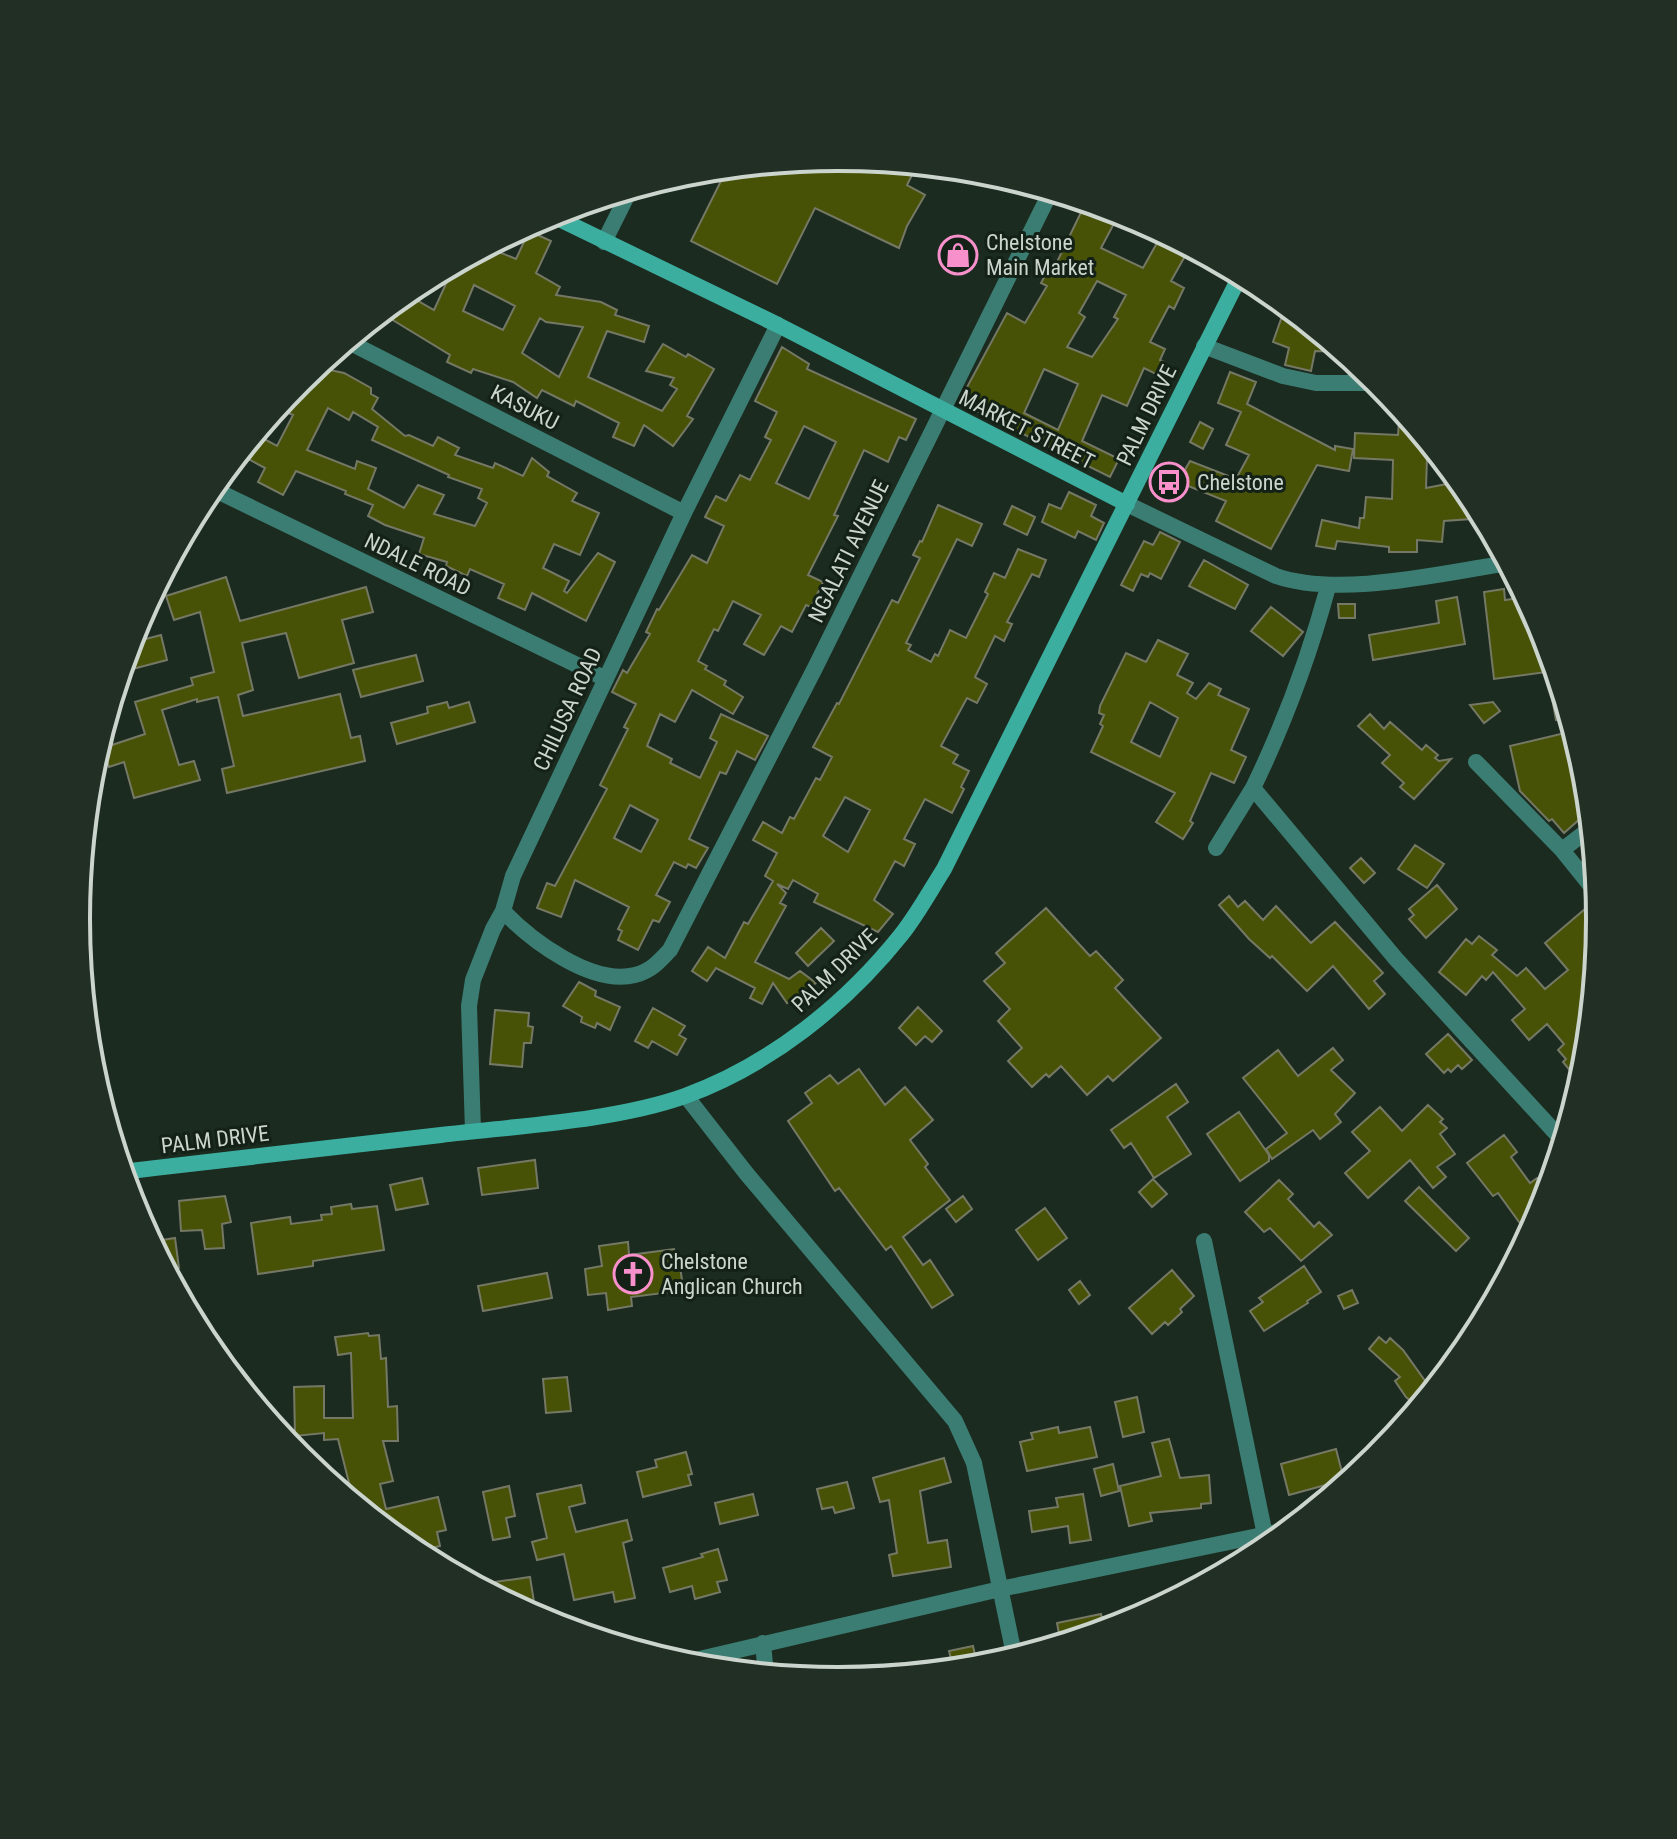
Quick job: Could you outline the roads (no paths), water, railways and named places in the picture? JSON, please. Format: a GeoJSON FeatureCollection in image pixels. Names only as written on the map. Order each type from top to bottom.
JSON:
{"type":"FeatureCollection","features":[{"type":"Feature","properties":{"kind":"street","name":"NGALATI AVENUE"},"geometry":{"type":"LineString","coordinates":[[503,911],[527,936],[579,966],[610,976],[634,976],[655,966],[670,950],[815,668],[1046,201]]}},
{"type":"Feature","properties":{"kind":"street"},"geometry":{"type":"LineString","coordinates":[[604,242],[623,203]]}},
{"type":"Feature","properties":{"kind":"street","name":"MARKET STREET"},"geometry":{"type":"LineString","coordinates":[[566,223],[778,325],[1127,504],[1276,576],[1328,587],[1497,565]]}},
{"type":"Feature","properties":{"kind":"street","name":"PALM DRIVE"},"geometry":{"type":"LineString","coordinates":[[134,1171],[610,1114],[686,1096],[770,1054],[812,1025],[860,983],[903,933],[944,869],[1235,285]]}},
{"type":"Feature","properties":{"kind":"street","name":"CHILUSA ROAD"},"geometry":{"type":"LineString","coordinates":[[473,1131],[469,1006],[473,980],[503,911],[513,876],[684,513],[778,325]]}},
{"type":"Feature","properties":{"kind":"street"},"geometry":{"type":"LineString","coordinates":[[1204,346],[1283,376],[1316,383],[1360,383]]}},
{"type":"Feature","properties":{"kind":"street","name":"KASUKU"},"geometry":{"type":"LineString","coordinates":[[358,347],[684,513]]}},
{"type":"Feature","properties":{"kind":"street","name":"NDALE ROAD"},"geometry":{"type":"LineString","coordinates":[[223,494],[606,679]]}},
{"type":"Feature","properties":{"kind":"street"},"geometry":{"type":"LineString","coordinates":[[1216,848],[1253,788],[1299,685],[1328,587]]}},
{"type":"Feature","properties":{"kind":"street"},"geometry":{"type":"LineString","coordinates":[[1476,762],[1562,850],[1585,879]]}},
{"type":"Feature","properties":{"kind":"street"},"geometry":{"type":"LineString","coordinates":[[1253,788],[1368,926],[1555,1132]]}},
{"type":"Feature","properties":{"kind":"street"},"geometry":{"type":"LineString","coordinates":[[1562,850],[1582,835]]}},
{"type":"Feature","properties":{"kind":"street"},"geometry":{"type":"LineString","coordinates":[[686,1096],[746,1173],[955,1421],[974,1463],[1012,1647]]}},
{"type":"Feature","properties":{"kind":"street"},"geometry":{"type":"LineString","coordinates":[[1204,1241],[1265,1534]]}},
{"type":"Feature","properties":{"kind":"street"},"geometry":{"type":"LineString","coordinates":[[708,1657],[1000,1589],[1263,1535]]}},
{"type":"Feature","properties":{"kind":"street"},"geometry":{"type":"LineString","coordinates":[[763,1643],[765,1664]]}},
{"type":"Feature","properties":{"kind":"place","name":"Chelstone Main Market"},"geometry":{"type":"Point","coordinates":[958,255]}},
{"type":"Feature","properties":{"kind":"place","name":"Chelstone"},"geometry":{"type":"Point","coordinates":[1169,482]}},
{"type":"Feature","properties":{"kind":"place","name":"Chelstone Anglican Church"},"geometry":{"type":"Point","coordinates":[633,1274]}}]}
